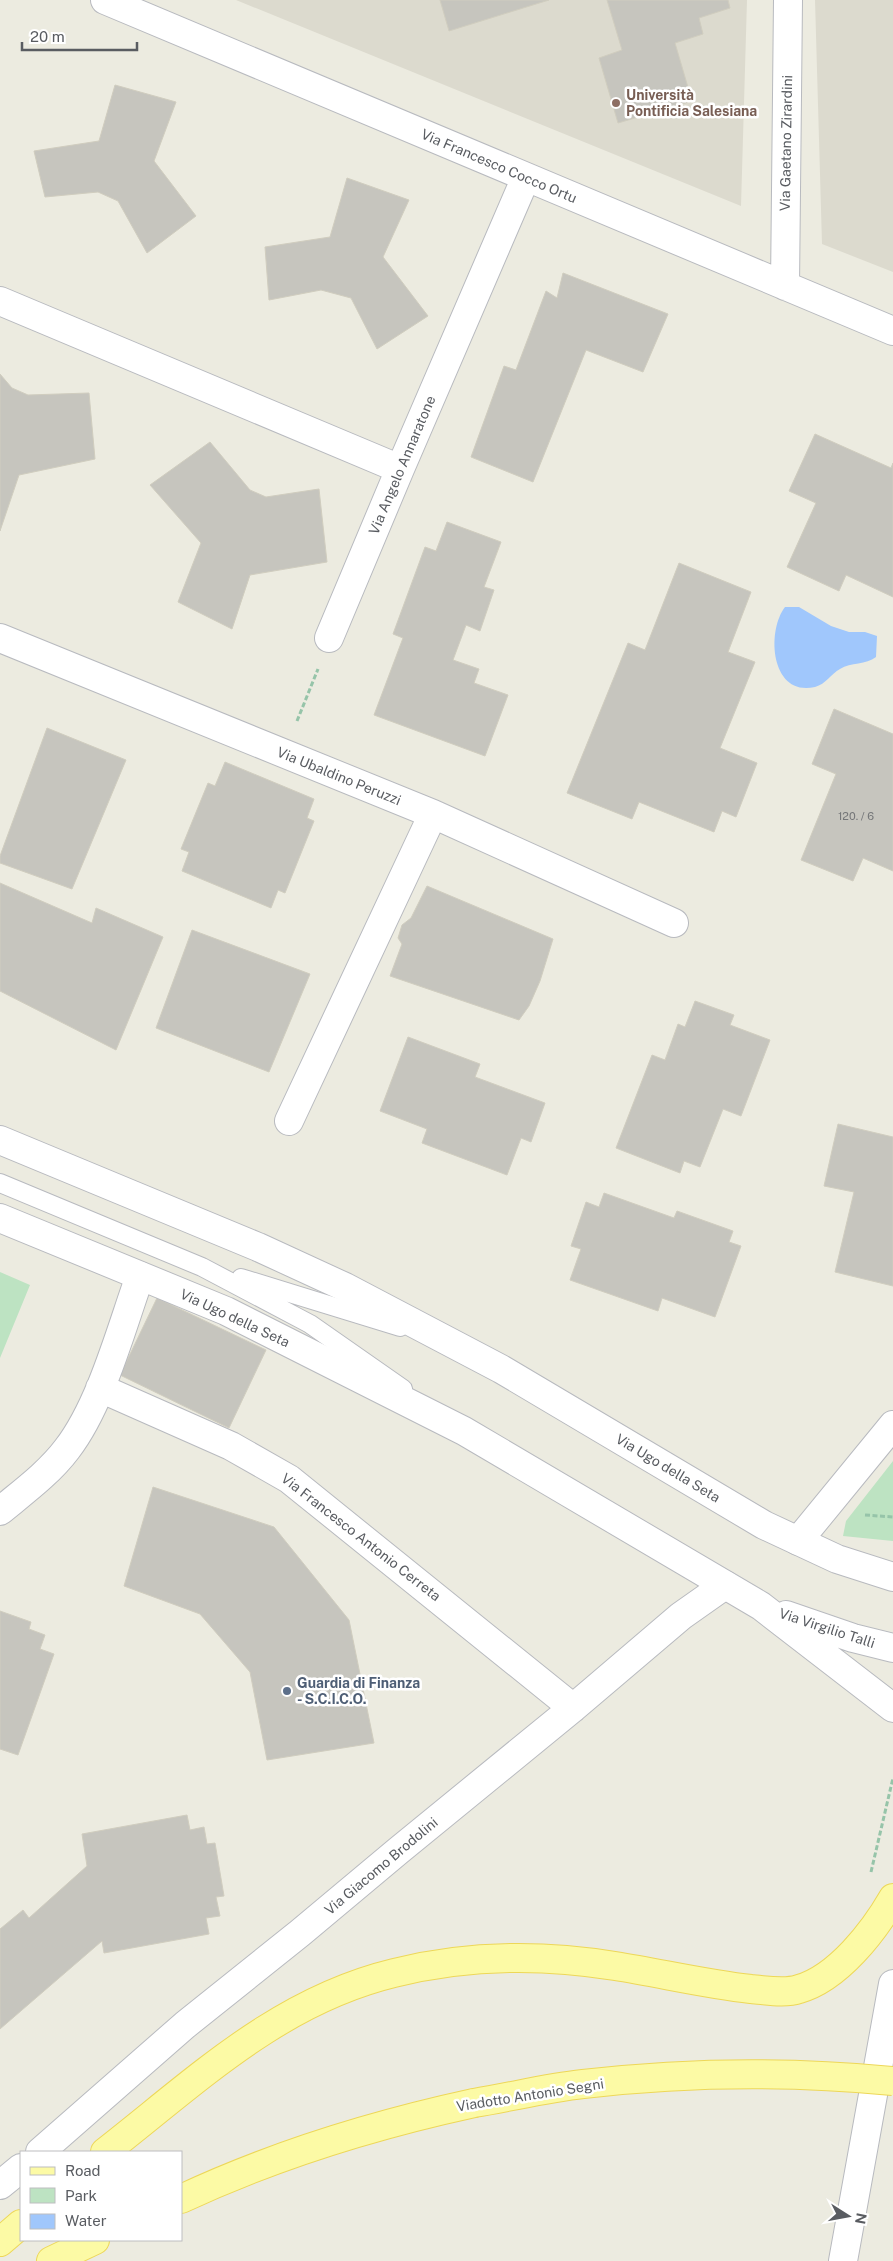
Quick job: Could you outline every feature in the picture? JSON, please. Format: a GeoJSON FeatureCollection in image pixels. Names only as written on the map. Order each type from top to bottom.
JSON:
{"type":"FeatureCollection","features":[{"type":"Feature","properties":{"kind":"main road"},"geometry":{"type":"LineString","coordinates":[[107,2151],[212,2065],[260,2031],[313,2002],[374,1979],[418,1968],[466,1960],[537,1958],[591,1962],[740,1988],[789,1991],[808,1986],[838,1966],[861,1943],[893,1898]]}},
{"type":"Feature","properties":{"kind":"main road","name":"Viadotto Antonio Segni"},"geometry":{"type":"LineString","coordinates":[[182,2199],[221,2181],[316,2145],[390,2123],[474,2103],[581,2084],[765,2073],[893,2081]]}},
{"type":"Feature","properties":{"kind":"main road"},"geometry":{"type":"LineString","coordinates":[[0,2242],[20,2225]]}},
{"type":"Feature","properties":{"kind":"main road"},"geometry":{"type":"LineString","coordinates":[[51,2261],[92,2241]]}},
{"type":"Feature","properties":{"kind":"street","name":"Via Francesco Cocco Ortu"},"geometry":{"type":"LineString","coordinates":[[106,0],[893,331]]}},
{"type":"Feature","properties":{"kind":"street","name":"Via Gaetano Zirardini"},"geometry":{"type":"LineString","coordinates":[[785,286],[788,0]]}},
{"type":"Feature","properties":{"kind":"street","name":"Via Angelo Annaratone"},"geometry":{"type":"LineString","coordinates":[[329,638],[526,177]]}},
{"type":"Feature","properties":{"kind":"street"},"geometry":{"type":"LineString","coordinates":[[0,301],[400,469]]}},
{"type":"Feature","properties":{"kind":"street","name":"Via Ubaldino Peruzzi"},"geometry":{"type":"LineString","coordinates":[[0,638],[433,814],[674,923]]}},
{"type":"Feature","properties":{"kind":"street"},"geometry":{"type":"LineString","coordinates":[[289,1121],[433,814]]}},
{"type":"Feature","properties":{"kind":"street","name":"Via Ugo della Seta"},"geometry":{"type":"LineString","coordinates":[[0,1140],[282,1257],[345,1287],[501,1369],[764,1525],[837,1559],[893,1576]]}},
{"type":"Feature","properties":{"kind":"street","name":"Via Ugo della Seta"},"geometry":{"type":"LineString","coordinates":[[0,1218],[226,1311],[464,1431],[761,1606]]}},
{"type":"Feature","properties":{"kind":"street"},"geometry":{"type":"LineString","coordinates":[[0,1511],[46,1471],[68,1448],[87,1417],[100,1388],[140,1276]]}},
{"type":"Feature","properties":{"kind":"street","name":"Via Francesco Antonio Cerreta"},"geometry":{"type":"LineString","coordinates":[[100,1388],[231,1446],[289,1479],[573,1708]]}},
{"type":"Feature","properties":{"kind":"street"},"geometry":{"type":"LineString","coordinates":[[798,1541],[893,1424]]}},
{"type":"Feature","properties":{"kind":"street","name":"Via Giacomo Brodolini"},"geometry":{"type":"LineString","coordinates":[[41,2151],[185,2025],[300,1933],[573,1708],[680,1616],[725,1584]]}},
{"type":"Feature","properties":{"kind":"street"},"geometry":{"type":"LineString","coordinates":[[761,1606],[893,1708]]}},
{"type":"Feature","properties":{"kind":"street","name":"Via Virgilio Talli"},"geometry":{"type":"LineString","coordinates":[[761,1606],[853,1638],[893,1648]]}},
{"type":"Feature","properties":{"kind":"street"},"geometry":{"type":"LineString","coordinates":[[842,2261],[893,1984]]}},
{"type":"Feature","properties":{"kind":"street"},"geometry":{"type":"LineString","coordinates":[[0,2185],[20,2169]]}},
{"type":"Feature","properties":{"kind":"lane","name":"Via Ugo della Seta"},"geometry":{"type":"LineString","coordinates":[[0,1182],[202,1267],[310,1324],[464,1431]]}},
{"type":"Feature","properties":{"kind":"lane","name":"Via Ugo della Seta"},"geometry":{"type":"LineString","coordinates":[[202,1267],[450,1343]]}},
{"type":"Feature","properties":{"kind":"path"},"geometry":{"type":"LineString","coordinates":[[284,754],[329,638]]}},
{"type":"Feature","properties":{"kind":"path"},"geometry":{"type":"LineString","coordinates":[[860,1517],[867,1514],[893,1517]]}},
{"type":"Feature","properties":{"kind":"path"},"geometry":{"type":"LineString","coordinates":[[870,1878],[893,1778]]}},
{"type":"Feature","properties":{"kind":"shaded area","name":"Università Pontificia Salesiana"},"geometry":{"type":"Polygon","coordinates":[[[236,0],[747,0],[741,206],[236,0]]]}},
{"type":"Feature","properties":{"kind":"shaded area"},"geometry":{"type":"Polygon","coordinates":[[[815,0],[893,0],[893,272],[822,244],[815,0]]]}},
{"type":"Feature","properties":{"kind":"green space"},"geometry":{"type":"Polygon","coordinates":[[[0,1272],[30,1285],[0,1358],[0,1272]]]}},
{"type":"Feature","properties":{"kind":"green space"},"geometry":{"type":"Polygon","coordinates":[[[893,1461],[893,1541],[843,1536],[846,1521],[893,1461]]]}},
{"type":"Feature","properties":{"kind":"water"},"geometry":{"type":"Polygon","coordinates":[[[785,607],[799,607],[831,626],[849,632],[865,632],[877,636],[876,657],[872,660],[844,667],[822,684],[815,687],[800,687],[789,682],[781,673],[776,660],[775,646],[775,631],[785,607]]]}},
{"type":"Feature","properties":{"kind":"building"},"geometry":{"type":"Polygon","coordinates":[[[440,0],[549,0],[449,31],[440,0]]]}},
{"type":"Feature","properties":{"kind":"building"},"geometry":{"type":"Polygon","coordinates":[[[607,0],[728,0],[730,8],[699,18],[703,34],[675,43],[692,101],[618,123],[599,58],[622,50],[607,0]]]}},
{"type":"Feature","properties":{"kind":"building"},"geometry":{"type":"Polygon","coordinates":[[[115,85],[176,102],[154,161],[196,216],[147,253],[118,201],[98,192],[45,197],[34,151],[99,141],[115,85]]]}},
{"type":"Feature","properties":{"kind":"building"},"geometry":{"type":"Polygon","coordinates":[[[347,178],[409,200],[383,257],[428,316],[377,349],[351,298],[321,290],[269,300],[265,247],[330,237],[347,178]]]}},
{"type":"Feature","properties":{"kind":"building"},"geometry":{"type":"Polygon","coordinates":[[[563,273],[668,314],[643,372],[586,350],[533,482],[471,457],[504,366],[516,370],[546,291],[557,298],[563,273]]]}},
{"type":"Feature","properties":{"kind":"building"},"geometry":{"type":"Polygon","coordinates":[[[0,374],[12,388],[28,395],[89,393],[95,459],[19,475],[0,531],[0,374]]]}},
{"type":"Feature","properties":{"kind":"building"},"geometry":{"type":"Polygon","coordinates":[[[815,434],[891,468],[893,463],[893,597],[846,575],[839,591],[787,567],[816,503],[789,491],[815,434]]]}},
{"type":"Feature","properties":{"kind":"building"},"geometry":{"type":"Polygon","coordinates":[[[210,442],[250,490],[266,497],[319,489],[327,562],[250,575],[232,629],[178,602],[201,543],[150,485],[210,442]]]}},
{"type":"Feature","properties":{"kind":"building"},"geometry":{"type":"Polygon","coordinates":[[[447,522],[501,542],[484,587],[494,590],[480,631],[466,625],[453,660],[479,669],[474,683],[508,695],[485,756],[374,715],[403,638],[393,634],[425,547],[436,551],[447,522]]]}},
{"type":"Feature","properties":{"kind":"building"},"geometry":{"type":"Polygon","coordinates":[[[679,563],[751,592],[728,652],[755,662],[720,748],[757,763],[736,817],[722,811],[714,832],[639,802],[632,819],[567,793],[628,643],[645,650],[679,563]]]}},
{"type":"Feature","properties":{"kind":"building"},"geometry":{"type":"Polygon","coordinates":[[[834,709],[893,734],[893,871],[863,858],[853,881],[801,860],[836,774],[812,764],[834,709]]]}},
{"type":"Feature","properties":{"kind":"building"},"geometry":{"type":"Polygon","coordinates":[[[47,728],[126,760],[72,889],[0,863],[0,856],[47,728]]]}},
{"type":"Feature","properties":{"kind":"building"},"geometry":{"type":"Polygon","coordinates":[[[225,762],[314,799],[307,818],[314,821],[285,893],[278,890],[271,908],[182,871],[189,852],[181,849],[208,783],[215,786],[225,762]]]}},
{"type":"Feature","properties":{"kind":"building"},"geometry":{"type":"Polygon","coordinates":[[[0,883],[92,923],[96,908],[163,937],[116,1050],[0,991],[0,883]]]}},
{"type":"Feature","properties":{"kind":"building"},"geometry":{"type":"Polygon","coordinates":[[[427,886],[553,939],[540,981],[529,1006],[519,1020],[390,976],[402,944],[398,938],[402,925],[411,918],[427,886]]]}},
{"type":"Feature","properties":{"kind":"building"},"geometry":{"type":"Polygon","coordinates":[[[192,930],[310,974],[269,1072],[156,1028],[192,930]]]}},
{"type":"Feature","properties":{"kind":"building"},"geometry":{"type":"Polygon","coordinates":[[[695,1001],[734,1015],[730,1025],[770,1040],[741,1116],[723,1109],[700,1167],[684,1161],[680,1173],[616,1148],[652,1055],[665,1060],[678,1024],[685,1027],[695,1001]]]}},
{"type":"Feature","properties":{"kind":"building"},"geometry":{"type":"Polygon","coordinates":[[[408,1037],[480,1064],[475,1077],[545,1103],[531,1142],[521,1138],[507,1175],[422,1143],[427,1129],[380,1111],[408,1037]]]}},
{"type":"Feature","properties":{"kind":"building"},"geometry":{"type":"Polygon","coordinates":[[[838,1124],[893,1137],[893,1286],[835,1272],[854,1192],[824,1186],[838,1124]]]}},
{"type":"Feature","properties":{"kind":"building"},"geometry":{"type":"Polygon","coordinates":[[[604,1193],[674,1218],[677,1211],[733,1231],[729,1242],[741,1246],[715,1317],[662,1298],[658,1311],[570,1280],[581,1249],[571,1246],[586,1202],[599,1207],[604,1193]]]}},
{"type":"Feature","properties":{"kind":"building"},"geometry":{"type":"Polygon","coordinates":[[[157,1298],[266,1350],[229,1428],[120,1375],[157,1298]]]}},
{"type":"Feature","properties":{"kind":"building"},"geometry":{"type":"Polygon","coordinates":[[[153,1487],[274,1527],[349,1620],[374,1743],[267,1760],[250,1672],[200,1614],[124,1586],[153,1487]]]}},
{"type":"Feature","properties":{"kind":"building"},"geometry":{"type":"Polygon","coordinates":[[[0,1611],[31,1622],[29,1629],[45,1635],[40,1649],[54,1654],[18,1755],[0,1749],[0,1611]]]}},
{"type":"Feature","properties":{"kind":"building"},"geometry":{"type":"Polygon","coordinates":[[[187,1815],[190,1830],[204,1827],[207,1844],[215,1843],[224,1896],[216,1897],[220,1916],[206,1918],[209,1934],[104,1953],[102,1941],[0,2029],[0,1929],[23,1910],[29,1918],[87,1866],[82,1834],[187,1815]]]}},
{"type":"Feature","properties":{"kind":"place","name":"Università Pontificia Salesiana"},"geometry":{"type":"Point","coordinates":[616,103]}},
{"type":"Feature","properties":{"kind":"place","name":"Guardia di Finanza - S.C.I.C.O."},"geometry":{"type":"Point","coordinates":[287,1691]}}]}
